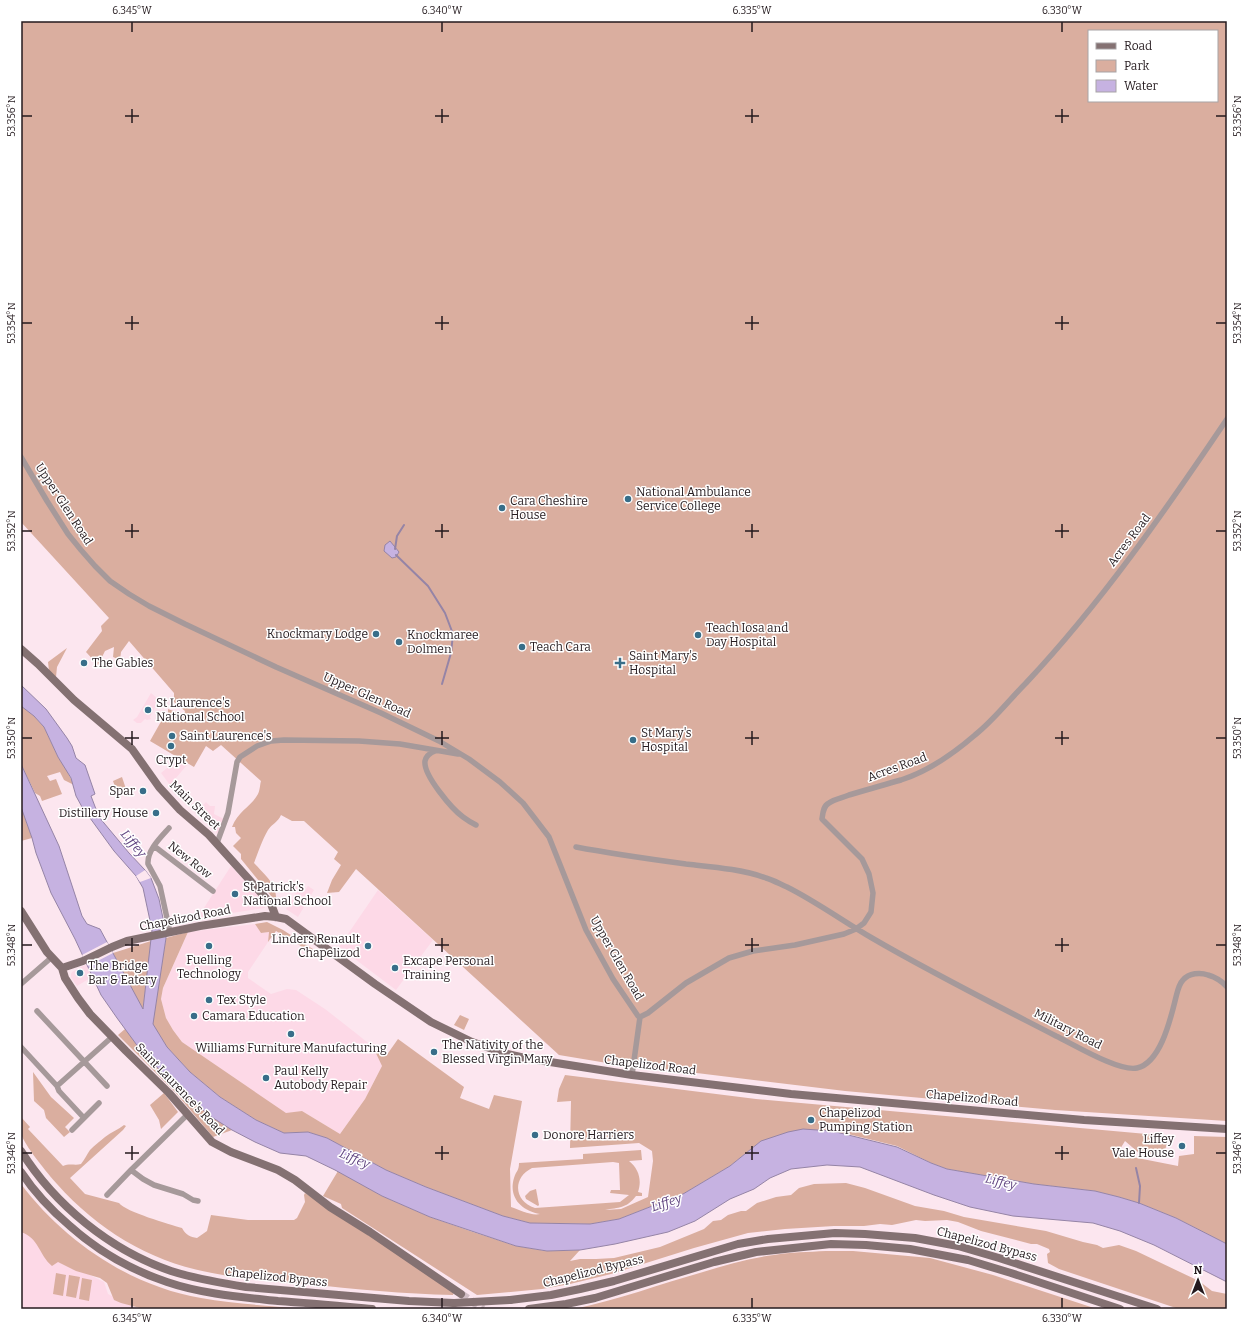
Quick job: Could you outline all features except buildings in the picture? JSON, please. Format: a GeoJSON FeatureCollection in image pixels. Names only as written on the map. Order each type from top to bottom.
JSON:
{"type":"FeatureCollection","features":[{"type":"Feature","properties":{"kind":"main road","name":"Main Street"},"geometry":{"type":"LineString","coordinates":[[21,649],[74,700],[132,749],[159,787],[180,810],[209,834],[271,904],[276,916]]}},
{"type":"Feature","properties":{"kind":"main road","name":"Saint Laurence's Road"},"geometry":{"type":"LineString","coordinates":[[21,911],[52,957],[62,968],[65,978],[90,1014],[169,1092],[206,1137],[213,1143],[231,1152],[278,1170],[295,1180],[330,1207],[370,1232],[461,1294]]}},
{"type":"Feature","properties":{"kind":"main road","name":"Chapelizod Road"},"geometry":{"type":"LineString","coordinates":[[62,968],[83,961],[112,947],[127,942],[200,926],[265,916],[276,916],[286,919],[431,1022],[461,1037],[507,1054],[632,1075],[791,1094],[1084,1120],[1227,1129]]}},
{"type":"Feature","properties":{"kind":"main road","name":"Chapelizod Bypass"},"geometry":{"type":"LineString","coordinates":[[21,1151],[53,1194],[85,1222],[127,1251],[171,1271],[221,1283],[246,1287],[454,1303],[510,1300],[551,1295],[580,1289],[738,1244],[768,1239],[835,1233],[915,1238],[958,1246],[1157,1309]]}},
{"type":"Feature","properties":{"kind":"main road","name":"Chapelizod Bypass"},"geometry":{"type":"LineString","coordinates":[[21,1172],[40,1197],[57,1215],[99,1249],[123,1263],[167,1282],[195,1290],[224,1295],[372,1309]]}},
{"type":"Feature","properties":{"kind":"main road","name":"Chapelizod Bypass"},"geometry":{"type":"LineString","coordinates":[[529,1309],[595,1298],[714,1262],[756,1252],[831,1244],[866,1245],[910,1249],[968,1260],[1120,1309]]}},
{"type":"Feature","properties":{"kind":"street","name":"Acres Road"},"geometry":{"type":"LineString","coordinates":[[856,929],[864,923],[870,912],[873,893],[869,874],[862,859],[822,819],[823,809],[828,803],[902,780],[921,772],[960,749],[980,731],[1054,652],[1116,575],[1156,524],[1227,419]]}},
{"type":"Feature","properties":{"kind":"street","name":"Upper Glen Road"},"geometry":{"type":"LineString","coordinates":[[21,457],[68,534],[94,566],[110,581],[129,594],[185,624],[446,744],[500,782],[523,803],[549,837],[586,930],[613,979],[628,1003],[640,1017]]}},
{"type":"Feature","properties":{"kind":"street"},"geometry":{"type":"LineString","coordinates":[[217,843],[228,814],[236,764],[240,757],[257,746],[271,741],[284,740],[359,740],[400,744],[461,754]]}},
{"type":"Feature","properties":{"kind":"street"},"geometry":{"type":"LineString","coordinates":[[435,750],[429,754],[425,762],[426,772],[435,787],[462,816],[476,825]]}},
{"type":"Feature","properties":{"kind":"street"},"geometry":{"type":"LineString","coordinates":[[169,933],[164,897],[148,864],[148,860],[154,846],[170,828]]}},
{"type":"Feature","properties":{"kind":"street","name":"New Row"},"geometry":{"type":"LineString","coordinates":[[154,846],[213,891]]}},
{"type":"Feature","properties":{"kind":"street"},"geometry":{"type":"LineString","coordinates":[[576,846],[613,853],[743,872],[766,878],[795,891],[831,912],[856,929]]}},
{"type":"Feature","properties":{"kind":"street"},"geometry":{"type":"LineString","coordinates":[[632,1075],[640,1017],[648,1013],[686,983],[729,958],[753,951],[794,945],[844,934],[856,929]]}},
{"type":"Feature","properties":{"kind":"street","name":"Military Road"},"geometry":{"type":"LineString","coordinates":[[856,929],[978,996],[1088,1052],[1112,1063],[1131,1069],[1139,1068],[1145,1064],[1157,1051],[1168,1028],[1178,989],[1184,979],[1196,973],[1204,973],[1215,977],[1227,987]]}},
{"type":"Feature","properties":{"kind":"street"},"geometry":{"type":"LineString","coordinates":[[21,984],[52,957]]}},
{"type":"Feature","properties":{"kind":"street"},"geometry":{"type":"LineString","coordinates":[[37,1011],[107,1086]]}},
{"type":"Feature","properties":{"kind":"street"},"geometry":{"type":"LineString","coordinates":[[57,1086],[112,1037]]}},
{"type":"Feature","properties":{"kind":"street"},"geometry":{"type":"LineString","coordinates":[[21,1047],[84,1118]]}},
{"type":"Feature","properties":{"kind":"street"},"geometry":{"type":"LineString","coordinates":[[72,1130],[99,1103]]}},
{"type":"Feature","properties":{"kind":"street"},"geometry":{"type":"LineString","coordinates":[[107,1195],[188,1114]]}},
{"type":"Feature","properties":{"kind":"street"},"geometry":{"type":"LineString","coordinates":[[131,1170],[154,1185],[183,1194],[193,1200],[198,1201]]}},
{"type":"Feature","properties":{"kind":"shaded area","name":"St Laurence's National School"},"geometry":{"type":"Polygon","coordinates":[[[151,693],[159,700],[150,717],[151,719],[145,719],[141,723],[137,723],[133,720],[137,717],[151,693]]]}},
{"type":"Feature","properties":{"kind":"shaded area"},"geometry":{"type":"Polygon","coordinates":[[[176,758],[187,765],[170,785],[161,773],[172,764],[176,758]]]}},
{"type":"Feature","properties":{"kind":"shaded area"},"geometry":{"type":"Polygon","coordinates":[[[206,802],[210,806],[215,806],[214,814],[224,819],[219,832],[217,833],[196,813],[206,802]]]}},
{"type":"Feature","properties":{"kind":"shaded area","name":"St Patrick's National School"},"geometry":{"type":"Polygon","coordinates":[[[231,866],[267,906],[264,908],[200,918],[200,914],[231,866]]]}},
{"type":"Feature","properties":{"kind":"shaded area"},"geometry":{"type":"Polygon","coordinates":[[[294,886],[304,892],[308,886],[314,890],[298,917],[286,909],[296,894],[291,890],[294,886]]]}},
{"type":"Feature","properties":{"kind":"shaded area"},"geometry":{"type":"Polygon","coordinates":[[[378,890],[433,940],[396,990],[339,947],[378,890]]]}},
{"type":"Feature","properties":{"kind":"shaded area"},"geometry":{"type":"Polygon","coordinates":[[[255,924],[261,933],[269,932],[268,942],[248,972],[248,978],[271,994],[287,989],[296,990],[325,1009],[373,1047],[382,1066],[365,1099],[340,1134],[302,1111],[286,1114],[182,1042],[166,1018],[161,999],[163,988],[188,932],[255,924]]]}},
{"type":"Feature","properties":{"kind":"shaded area"},"geometry":{"type":"Polygon","coordinates":[[[85,965],[88,966],[94,979],[90,981],[89,979],[77,986],[71,977],[71,974],[85,965]]]}},
{"type":"Feature","properties":{"kind":"shaded area"},"geometry":{"type":"Polygon","coordinates":[[[21,1226],[50,1255],[104,1282],[108,1294],[139,1309],[21,1309],[21,1226]]]}},
{"type":"Feature","properties":{"kind":"green space"},"geometry":{"type":"Polygon","coordinates":[[[21,21],[1227,21],[1227,1121],[1055,1110],[845,1091],[615,1063],[613,1064],[559,1055],[356,869],[339,892],[327,893],[332,880],[341,865],[334,859],[338,852],[304,821],[292,821],[281,815],[268,830],[254,863],[273,885],[276,902],[241,859],[241,854],[233,846],[241,838],[236,833],[235,827],[232,827],[241,813],[258,794],[261,781],[221,745],[213,751],[206,746],[194,767],[150,741],[163,718],[168,718],[168,709],[184,715],[185,711],[174,702],[174,693],[129,641],[121,652],[120,660],[113,657],[114,647],[105,651],[98,665],[86,652],[102,631],[101,626],[109,618],[21,522],[21,21]]]}},
{"type":"Feature","properties":{"kind":"green space"},"geometry":{"type":"Polygon","coordinates":[[[67,648],[57,667],[56,677],[49,671],[48,662],[67,648]]]}},
{"type":"Feature","properties":{"kind":"green space"},"geometry":{"type":"Polygon","coordinates":[[[21,705],[44,727],[58,757],[74,785],[64,780],[60,772],[47,776],[50,781],[56,779],[62,794],[42,801],[40,796],[35,793],[21,764],[21,705]]]}},
{"type":"Feature","properties":{"kind":"green space"},"geometry":{"type":"Polygon","coordinates":[[[122,777],[126,789],[117,792],[113,781],[122,777]]]}},
{"type":"Feature","properties":{"kind":"green space"},"geometry":{"type":"Polygon","coordinates":[[[21,807],[32,838],[21,841],[21,807]]]}},
{"type":"Feature","properties":{"kind":"green space"},"geometry":{"type":"Polygon","coordinates":[[[267,922],[283,930],[316,951],[314,954],[276,931],[268,942],[269,932],[261,933],[255,924],[267,922]]]}},
{"type":"Feature","properties":{"kind":"green space"},"geometry":{"type":"Polygon","coordinates":[[[188,932],[163,988],[161,999],[166,1018],[173,1030],[182,1042],[286,1113],[302,1111],[340,1134],[365,1099],[382,1066],[373,1047],[386,1056],[398,1039],[464,1087],[460,1098],[489,1109],[494,1095],[522,1101],[510,1169],[511,1207],[529,1213],[540,1214],[522,1207],[513,1192],[514,1178],[519,1163],[583,1159],[583,1154],[641,1150],[642,1160],[629,1161],[639,1175],[640,1183],[638,1192],[642,1193],[642,1196],[636,1196],[622,1207],[605,1210],[621,1209],[648,1197],[653,1161],[652,1151],[639,1143],[570,1148],[571,1101],[557,1102],[559,1089],[565,1075],[756,1099],[1169,1136],[1164,1154],[1139,1153],[1125,1141],[1117,1154],[1178,1166],[1179,1156],[1194,1154],[1194,1136],[1227,1137],[1227,1244],[1176,1218],[1139,1203],[1119,1197],[1095,1191],[1034,1184],[947,1169],[931,1163],[897,1146],[848,1134],[761,1141],[730,1166],[683,1194],[619,1219],[590,1224],[530,1223],[503,1216],[386,1170],[327,1138],[308,1132],[284,1133],[256,1120],[220,1097],[190,1072],[167,1047],[152,1024],[166,938],[188,932]],[[613,1162],[532,1168],[521,1177],[518,1189],[523,1200],[528,1205],[535,1208],[620,1202],[629,1195],[610,1193],[611,1190],[620,1190],[619,1163],[613,1162]]]}},
{"type":"Feature","properties":{"kind":"green space"},"geometry":{"type":"Polygon","coordinates":[[[151,941],[143,1010],[113,953],[151,941]]]}},
{"type":"Feature","properties":{"kind":"green space"},"geometry":{"type":"Polygon","coordinates":[[[460,1015],[469,1019],[464,1030],[454,1025],[460,1015]]]}},
{"type":"Feature","properties":{"kind":"green space"},"geometry":{"type":"Polygon","coordinates":[[[125,1029],[149,1058],[174,1084],[217,1120],[232,1130],[213,1137],[175,1092],[118,1035],[125,1029]]]}},
{"type":"Feature","properties":{"kind":"green space"},"geometry":{"type":"Polygon","coordinates":[[[33,1072],[51,1097],[74,1118],[65,1127],[70,1132],[64,1137],[46,1118],[44,1110],[34,1101],[33,1072]]]}},
{"type":"Feature","properties":{"kind":"green space"},"geometry":{"type":"Polygon","coordinates":[[[164,1093],[178,1112],[161,1129],[159,1120],[150,1105],[164,1093]]]}},
{"type":"Feature","properties":{"kind":"green space"},"geometry":{"type":"Polygon","coordinates":[[[21,1117],[30,1127],[28,1129],[63,1166],[81,1164],[90,1150],[107,1135],[124,1125],[126,1126],[70,1178],[85,1194],[119,1203],[139,1214],[182,1228],[188,1235],[197,1238],[207,1231],[211,1215],[248,1220],[294,1220],[297,1218],[305,1202],[305,1193],[454,1292],[453,1295],[379,1291],[247,1278],[212,1273],[168,1261],[127,1242],[108,1230],[73,1201],[48,1174],[26,1144],[21,1133],[21,1117]]]}},
{"type":"Feature","properties":{"kind":"green space"},"geometry":{"type":"Polygon","coordinates":[[[338,1171],[382,1196],[430,1217],[470,1231],[516,1246],[546,1251],[580,1250],[570,1261],[580,1259],[614,1258],[660,1247],[704,1229],[713,1221],[721,1220],[728,1215],[741,1211],[746,1211],[757,1203],[776,1197],[791,1195],[799,1188],[814,1184],[846,1183],[865,1188],[915,1206],[944,1211],[964,1217],[1046,1231],[1103,1248],[1119,1245],[1136,1251],[1199,1281],[1212,1291],[1227,1294],[1227,1309],[1179,1309],[1059,1269],[1048,1263],[1047,1254],[1050,1252],[1049,1249],[1037,1244],[1031,1244],[981,1231],[958,1222],[947,1220],[916,1220],[892,1225],[880,1224],[864,1226],[834,1226],[748,1233],[611,1274],[570,1284],[542,1289],[477,1295],[342,1208],[341,1204],[323,1196],[338,1171]]]}},
{"type":"Feature","properties":{"kind":"green space"},"geometry":{"type":"Polygon","coordinates":[[[21,1184],[38,1205],[78,1242],[100,1258],[124,1272],[149,1283],[175,1292],[201,1298],[307,1309],[144,1309],[114,1300],[107,1283],[100,1278],[76,1271],[58,1262],[52,1266],[44,1257],[32,1238],[21,1232],[21,1184]]]}},
{"type":"Feature","properties":{"kind":"green space"},"geometry":{"type":"Polygon","coordinates":[[[536,1189],[538,1206],[526,1199],[525,1196],[530,1191],[536,1189]]]}},
{"type":"Feature","properties":{"kind":"green space"},"geometry":{"type":"Polygon","coordinates":[[[853,1251],[930,1258],[993,1275],[1097,1309],[574,1309],[607,1301],[729,1264],[787,1253],[853,1251]]]}},
{"type":"Feature","properties":{"kind":"green space"},"geometry":{"type":"Polygon","coordinates":[[[56,1273],[66,1275],[63,1296],[53,1294],[56,1273]]]}},
{"type":"Feature","properties":{"kind":"green space"},"geometry":{"type":"Polygon","coordinates":[[[69,1275],[80,1277],[76,1298],[66,1296],[69,1275]]]}},
{"type":"Feature","properties":{"kind":"green space"},"geometry":{"type":"Polygon","coordinates":[[[82,1278],[92,1280],[89,1301],[79,1299],[82,1278]]]}},
{"type":"Feature","properties":{"kind":"water"},"geometry":{"type":"Polygon","coordinates":[[[390,541],[399,552],[396,557],[392,558],[384,551],[385,545],[390,541]]]}},
{"type":"Feature","properties":{"kind":"water","name":"Liffey"},"geometry":{"type":"Polygon","coordinates":[[[21,685],[46,709],[72,746],[76,758],[85,765],[95,794],[91,796],[99,817],[151,878],[159,899],[166,938],[153,1024],[167,1047],[190,1072],[220,1097],[256,1120],[284,1133],[308,1132],[327,1138],[386,1170],[426,1187],[503,1216],[530,1223],[590,1224],[619,1219],[683,1194],[730,1166],[761,1141],[788,1132],[803,1129],[832,1131],[897,1147],[947,1169],[1034,1184],[1095,1191],[1139,1203],[1176,1218],[1227,1244],[1227,1282],[1154,1245],[1120,1231],[1093,1223],[1013,1216],[970,1207],[860,1167],[827,1165],[791,1169],[770,1178],[754,1189],[730,1199],[695,1221],[668,1232],[580,1250],[547,1251],[516,1246],[430,1217],[382,1196],[306,1156],[280,1153],[255,1142],[210,1116],[173,1084],[139,1048],[101,995],[75,939],[51,893],[36,853],[21,807],[21,764],[59,846],[82,916],[87,924],[100,929],[143,1009],[152,930],[143,888],[136,876],[114,851],[82,807],[76,796],[71,778],[58,757],[44,727],[34,716],[21,706],[21,685]]]}},
{"type":"Feature","properties":{"kind":"pier"},"geometry":{"type":"Polygon","coordinates":[[[145,870],[151,878],[140,882],[136,876],[145,870]]]}},
{"type":"Feature","properties":{"kind":"pier"},"geometry":{"type":"Polygon","coordinates":[[[107,942],[113,953],[88,966],[82,955],[107,942]]]}},
{"type":"Feature","properties":{"kind":"waterway"},"geometry":{"type":"LineString","coordinates":[[395,549],[397,536],[404,525]]}},
{"type":"Feature","properties":{"kind":"waterway"},"geometry":{"type":"LineString","coordinates":[[396,555],[428,586],[445,613],[453,634],[451,653],[442,684]]}},
{"type":"Feature","properties":{"kind":"waterway"},"geometry":{"type":"LineString","coordinates":[[1136,1168],[1140,1186],[1139,1203]]}},
{"type":"Feature","properties":{"kind":"tunnel"},"geometry":{"type":"LineString","coordinates":[[461,1294],[483,1309]]}},
{"type":"Feature","properties":{"kind":"place","name":"National Ambulance Service College"},"geometry":{"type":"Point","coordinates":[628,499]}},
{"type":"Feature","properties":{"kind":"place","name":"Cara Cheshire House"},"geometry":{"type":"Point","coordinates":[502,508]}},
{"type":"Feature","properties":{"kind":"place","name":"Knockmary Lodge"},"geometry":{"type":"Point","coordinates":[376,634]}},
{"type":"Feature","properties":{"kind":"place","name":"Teach Iosa and Day Hospital"},"geometry":{"type":"Point","coordinates":[698,635]}},
{"type":"Feature","properties":{"kind":"place","name":"Knockmaree Dolmen"},"geometry":{"type":"Point","coordinates":[399,642]}},
{"type":"Feature","properties":{"kind":"place","name":"Teach Cara"},"geometry":{"type":"Point","coordinates":[522,647]}},
{"type":"Feature","properties":{"kind":"place","name":"The Gables"},"geometry":{"type":"Point","coordinates":[84,663]}},
{"type":"Feature","properties":{"kind":"place","name":"Saint Mary's Hospital"},"geometry":{"type":"Point","coordinates":[620,663]}},
{"type":"Feature","properties":{"kind":"place","name":"St Laurence's National School"},"geometry":{"type":"Point","coordinates":[148,710]}},
{"type":"Feature","properties":{"kind":"place","name":"Saint Laurence's"},"geometry":{"type":"Point","coordinates":[172,736]}},
{"type":"Feature","properties":{"kind":"place","name":"St Mary's Hospital"},"geometry":{"type":"Point","coordinates":[633,740]}},
{"type":"Feature","properties":{"kind":"place","name":"Crypt"},"geometry":{"type":"Point","coordinates":[171,746]}},
{"type":"Feature","properties":{"kind":"place","name":"Spar"},"geometry":{"type":"Point","coordinates":[143,791]}},
{"type":"Feature","properties":{"kind":"place","name":"Distillery House"},"geometry":{"type":"Point","coordinates":[156,813]}},
{"type":"Feature","properties":{"kind":"place","name":"St Patrick's National School"},"geometry":{"type":"Point","coordinates":[235,894]}},
{"type":"Feature","properties":{"kind":"place","name":"Fuelling Technology"},"geometry":{"type":"Point","coordinates":[209,946]}},
{"type":"Feature","properties":{"kind":"place","name":"Linders Renault Chapelizod"},"geometry":{"type":"Point","coordinates":[368,946]}},
{"type":"Feature","properties":{"kind":"place","name":"Excape Personal Training"},"geometry":{"type":"Point","coordinates":[395,968]}},
{"type":"Feature","properties":{"kind":"place","name":"The Bridge Bar & Eatery"},"geometry":{"type":"Point","coordinates":[80,973]}},
{"type":"Feature","properties":{"kind":"place","name":"Tex Style"},"geometry":{"type":"Point","coordinates":[209,1000]}},
{"type":"Feature","properties":{"kind":"place","name":"Camara Education"},"geometry":{"type":"Point","coordinates":[194,1016]}},
{"type":"Feature","properties":{"kind":"place","name":"Williams Furniture Manufacturing"},"geometry":{"type":"Point","coordinates":[291,1034]}},
{"type":"Feature","properties":{"kind":"place","name":"The Nativity of the Blessed Virgin Mary"},"geometry":{"type":"Point","coordinates":[434,1052]}},
{"type":"Feature","properties":{"kind":"place","name":"Paul Kelly Autobody Repair"},"geometry":{"type":"Point","coordinates":[266,1078]}},
{"type":"Feature","properties":{"kind":"place","name":"Chapelizod Pumping Station"},"geometry":{"type":"Point","coordinates":[811,1120]}},
{"type":"Feature","properties":{"kind":"place","name":"Donore Harriers"},"geometry":{"type":"Point","coordinates":[535,1135]}},
{"type":"Feature","properties":{"kind":"place","name":"Liffey Vale House"},"geometry":{"type":"Point","coordinates":[1182,1146]}}]}
